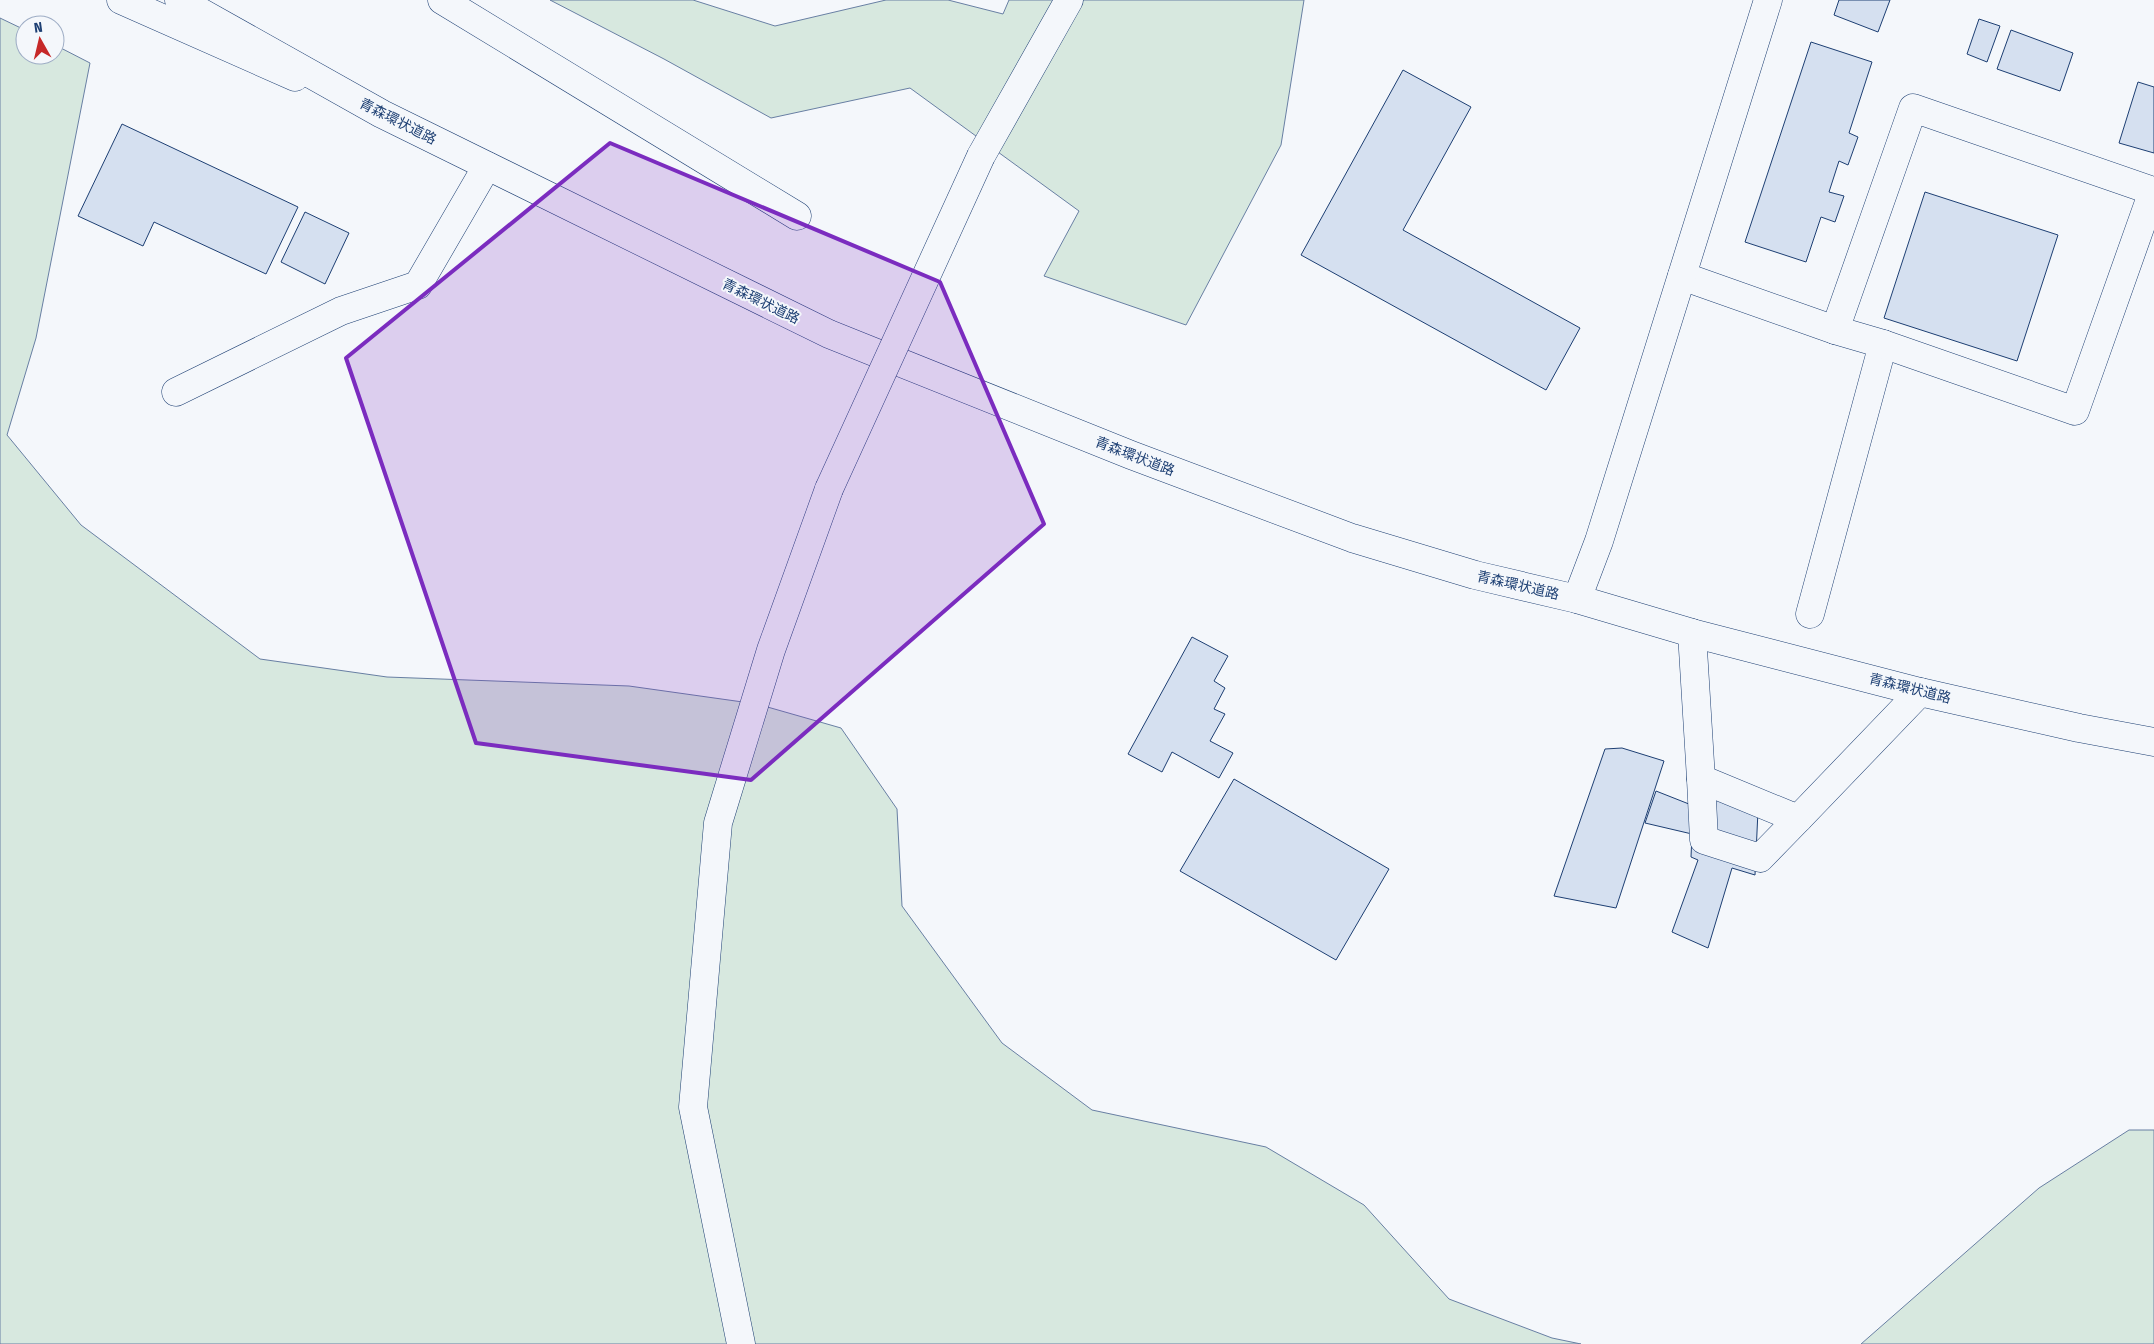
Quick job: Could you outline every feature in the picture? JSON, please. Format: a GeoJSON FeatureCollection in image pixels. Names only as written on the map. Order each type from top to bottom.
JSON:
{"type":"FeatureCollection","features":[{"type":"Feature","properties":{"kind":"main road"},"geometry":{"type":"LineString","coordinates":[[121,0],[382,114]]}},
{"type":"Feature","properties":{"kind":"main road","name":"青森環状道路"},"geometry":{"type":"LineString","coordinates":[[179,0],[382,114],[829,334],[1122,451],[1352,538],[1475,575],[1577,599],[1692,633],[1920,692],[2080,728],[2154,742]]}},
{"type":"Feature","properties":{"kind":"main road"},"geometry":{"type":"LineString","coordinates":[[442,0],[797,216]]}},
{"type":"Feature","properties":{"kind":"main road"},"geometry":{"type":"LineString","coordinates":[[741,1344],[692,1106],[718,823],[771,650],[829,489],[981,156],[1069,0]]}},
{"type":"Feature","properties":{"kind":"main road"},"geometry":{"type":"LineString","coordinates":[[1577,599],[1599,541],[1768,0]]}},
{"type":"Feature","properties":{"kind":"main road"},"geometry":{"type":"LineString","coordinates":[[1682,276],[1835,330],[1883,344],[2075,411],[2153,191],[1913,108],[1835,330]]}},
{"type":"Feature","properties":{"kind":"main road"},"geometry":{"type":"LineString","coordinates":[[176,392],[341,311],[418,284],[487,166]]}},
{"type":"Feature","properties":{"kind":"main road"},"geometry":{"type":"LineString","coordinates":[[1810,614],[1883,344]]}},
{"type":"Feature","properties":{"kind":"main road"},"geometry":{"type":"LineString","coordinates":[[1692,633],[1704,840],[1760,858],[1920,692]]}},
{"type":"Feature","properties":{"kind":"main road"},"geometry":{"type":"LineString","coordinates":[[1701,779],[1798,819]]}},
{"type":"Feature","properties":{"kind":"highlighted area"},"geometry":{"type":"Polygon","coordinates":[[[610,143],[940,282],[1044,524],[751,780],[476,743],[346,358],[610,143]]]}},
{"type":"Feature","properties":{"kind":"shaded area"},"geometry":{"type":"Polygon","coordinates":[[[550,0],[693,0],[775,26],[886,0],[948,0],[1003,14],[1009,0],[1304,0],[1281,145],[1186,325],[1044,276],[1079,211],[910,88],[771,118],[664,59],[550,0]]]}},
{"type":"Feature","properties":{"kind":"shaded area"},"geometry":{"type":"Polygon","coordinates":[[[0,18],[15,25],[15,65],[65,65],[65,50],[90,63],[36,338],[7,435],[81,525],[260,659],[387,677],[629,686],[757,704],[841,728],[897,809],[902,906],[1002,1043],[1092,1110],[1266,1147],[1364,1205],[1449,1299],[1552,1338],[1581,1344],[0,1344],[0,18]]]}},
{"type":"Feature","properties":{"kind":"shaded area"},"geometry":{"type":"Polygon","coordinates":[[[2129,1130],[2154,1130],[2154,1344],[1861,1344],[2039,1188],[2129,1130]]]}},
{"type":"Feature","properties":{"kind":"building"},"geometry":{"type":"Polygon","coordinates":[[[1839,0],[1890,0],[1878,32],[1834,15],[1839,0]]]}},
{"type":"Feature","properties":{"kind":"building"},"geometry":{"type":"Polygon","coordinates":[[[1979,19],[2000,26],[1987,62],[1967,54],[1979,19]]]}},
{"type":"Feature","properties":{"kind":"building"},"geometry":{"type":"Polygon","coordinates":[[[2011,30],[2073,53],[2060,91],[1997,69],[2011,30]]]}},
{"type":"Feature","properties":{"kind":"building"},"geometry":{"type":"Polygon","coordinates":[[[1811,42],[1872,62],[1849,133],[1858,137],[1848,165],[1839,161],[1829,192],[1844,196],[1835,222],[1821,217],[1806,262],[1745,242],[1811,42]]]}},
{"type":"Feature","properties":{"kind":"building"},"geometry":{"type":"Polygon","coordinates":[[[1403,70],[1471,107],[1403,230],[1580,328],[1546,390],[1301,255],[1403,70]]]}},
{"type":"Feature","properties":{"kind":"building"},"geometry":{"type":"Polygon","coordinates":[[[2138,82],[2154,87],[2154,153],[2119,143],[2138,82]]]}},
{"type":"Feature","properties":{"kind":"building"},"geometry":{"type":"Polygon","coordinates":[[[122,124],[298,207],[266,274],[154,222],[143,246],[78,216],[122,124]]]}},
{"type":"Feature","properties":{"kind":"building"},"geometry":{"type":"Polygon","coordinates":[[[1925,192],[2058,235],[2017,361],[1884,318],[1925,192]]]}},
{"type":"Feature","properties":{"kind":"building"},"geometry":{"type":"Polygon","coordinates":[[[305,212],[349,233],[325,284],[281,262],[305,212]]]}},
{"type":"Feature","properties":{"kind":"building"},"geometry":{"type":"Polygon","coordinates":[[[1192,637],[1228,656],[1214,681],[1225,688],[1214,709],[1225,714],[1210,741],[1233,753],[1219,778],[1172,752],[1162,772],[1128,754],[1192,637]]]}},
{"type":"Feature","properties":{"kind":"building"},"geometry":{"type":"Polygon","coordinates":[[[1622,748],[1664,761],[1616,908],[1554,896],[1605,749],[1622,748]]]}},
{"type":"Feature","properties":{"kind":"building"},"geometry":{"type":"Polygon","coordinates":[[[1694,763],[1759,789],[1755,875],[1732,868],[1708,948],[1672,932],[1698,860],[1691,857],[1692,834],[1645,823],[1656,791],[1694,806],[1694,763]]]}},
{"type":"Feature","properties":{"kind":"building"},"geometry":{"type":"Polygon","coordinates":[[[1234,779],[1389,869],[1336,960],[1180,871],[1234,779]]]}}]}
